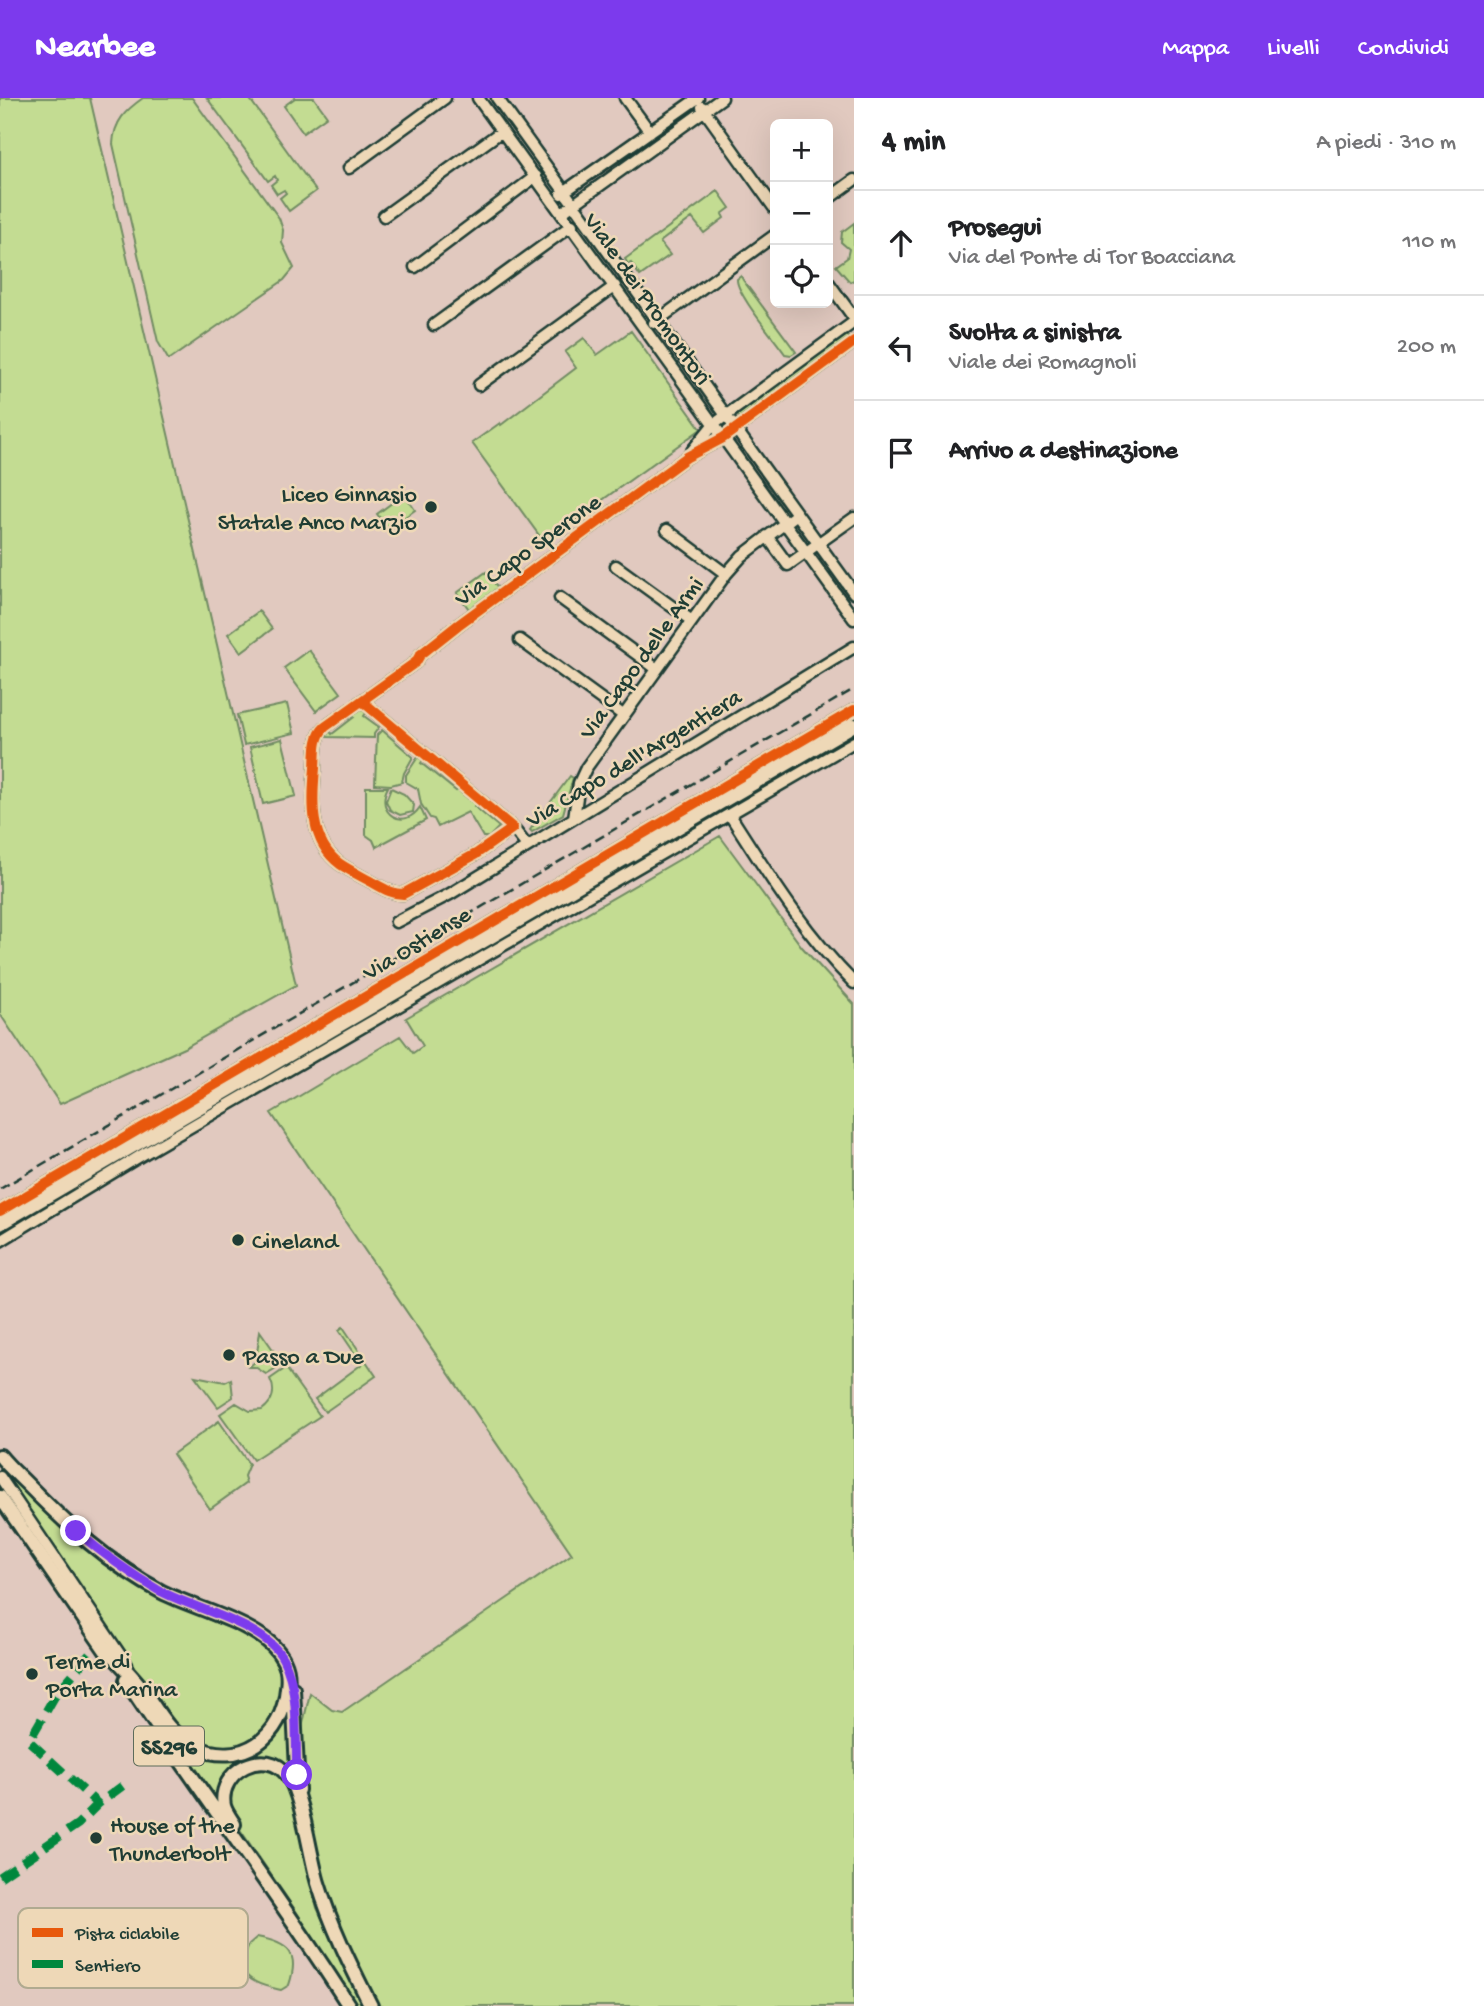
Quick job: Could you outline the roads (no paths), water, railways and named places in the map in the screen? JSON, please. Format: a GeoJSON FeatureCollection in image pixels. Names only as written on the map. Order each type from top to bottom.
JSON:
{"type":"FeatureCollection","features":[{"type":"Feature","properties":{"kind":"main road"},"geometry":{"type":"LineString","coordinates":[[0,1224],[854,725]]}},
{"type":"Feature","properties":{"kind":"main road"},"geometry":{"type":"LineString","coordinates":[[0,1446],[24,1480]]}},
{"type":"Feature","properties":{"kind":"main road"},"geometry":{"type":"LineString","coordinates":[[0,1456],[76,1531],[127,1570],[161,1591],[263,1637],[282,1657],[289,1677],[286,1702],[275,1727],[253,1746],[230,1753],[201,1749],[179,1737],[139,1685],[102,1644]]}},
{"type":"Feature","properties":{"kind":"main road","name":"SS296"},"geometry":{"type":"LineString","coordinates":[[0,1497],[174,1754],[297,1924],[349,2006]]}},
{"type":"Feature","properties":{"kind":"main road","name":"SS296"},"geometry":{"type":"LineString","coordinates":[[289,1677],[294,1698],[299,1804]]}},
{"type":"Feature","properties":{"kind":"main road","name":"SS296"},"geometry":{"type":"LineString","coordinates":[[240,1845],[237,1830],[225,1810],[227,1783],[238,1769],[257,1762],[269,1763],[280,1768],[292,1782],[324,1902],[371,2006]]}},
{"type":"Feature","properties":{"kind":"street"},"geometry":{"type":"LineString","coordinates":[[349,168],[445,98]]}},
{"type":"Feature","properties":{"kind":"street","name":"Viale dei Promontori"},"geometry":{"type":"LineString","coordinates":[[478,98],[563,212],[854,619]]}},
{"type":"Feature","properties":{"kind":"street","name":"Viale dei Promontori"},"geometry":{"type":"LineString","coordinates":[[497,98],[854,593]]}},
{"type":"Feature","properties":{"kind":"street"},"geometry":{"type":"LineString","coordinates":[[625,98],[650,132]]}},
{"type":"Feature","properties":{"kind":"street"},"geometry":{"type":"LineString","coordinates":[[553,199],[697,98],[770,202]]}},
{"type":"Feature","properties":{"kind":"street"},"geometry":{"type":"LineString","coordinates":[[563,212],[722,98]]}},
{"type":"Feature","properties":{"kind":"street"},"geometry":{"type":"LineString","coordinates":[[384,216],[502,131]]}},
{"type":"Feature","properties":{"kind":"street"},"geometry":{"type":"LineString","coordinates":[[629,147],[638,159]]}},
{"type":"Feature","properties":{"kind":"street"},"geometry":{"type":"LineString","coordinates":[[415,267],[536,176]]}},
{"type":"Feature","properties":{"kind":"street"},"geometry":{"type":"LineString","coordinates":[[833,195],[854,180]]}},
{"type":"Feature","properties":{"kind":"street"},"geometry":{"type":"LineString","coordinates":[[434,325],[572,225]]}},
{"type":"Feature","properties":{"kind":"street"},"geometry":{"type":"LineString","coordinates":[[645,329],[770,240]]}},
{"type":"Feature","properties":{"kind":"street"},"geometry":{"type":"LineString","coordinates":[[479,386],[615,286]]}},
{"type":"Feature","properties":{"kind":"street"},"geometry":{"type":"LineString","coordinates":[[833,289],[854,320]]}},
{"type":"Feature","properties":{"kind":"street","name":"Via Capo Sperone"},"geometry":{"type":"LineString","coordinates":[[687,457],[713,425],[854,320]]}},
{"type":"Feature","properties":{"kind":"street","name":"Via Capo Sperone"},"geometry":{"type":"LineString","coordinates":[[513,828],[476,854],[403,894],[391,892],[337,861],[320,839],[314,821],[313,795],[317,742],[323,728],[416,662],[420,655],[458,625],[687,457],[723,438],[854,342]]}},
{"type":"Feature","properties":{"kind":"street"},"geometry":{"type":"LineString","coordinates":[[797,514],[767,536],[788,565],[854,518]]}},
{"type":"Feature","properties":{"kind":"street"},"geometry":{"type":"LineString","coordinates":[[667,530],[726,574]]}},
{"type":"Feature","properties":{"kind":"street","name":"Via Capo delle Armi"},"geometry":{"type":"LineString","coordinates":[[574,818],[575,799],[583,774],[623,715],[726,574],[742,556],[767,536]]}},
{"type":"Feature","properties":{"kind":"street"},"geometry":{"type":"LineString","coordinates":[[617,566],[692,621]]}},
{"type":"Feature","properties":{"kind":"street"},"geometry":{"type":"LineString","coordinates":[[560,598],[657,669]]}},
{"type":"Feature","properties":{"kind":"street"},"geometry":{"type":"LineString","coordinates":[[520,640],[623,715]]}},
{"type":"Feature","properties":{"kind":"street","name":"Via Capo dell'Argentiera"},"geometry":{"type":"LineString","coordinates":[[396,922],[438,901],[854,647]]}},
{"type":"Feature","properties":{"kind":"street"},"geometry":{"type":"LineString","coordinates":[[362,701],[513,828],[527,846]]}},
{"type":"Feature","properties":{"kind":"street","name":"Via Ostiense"},"geometry":{"type":"LineString","coordinates":[[0,1211],[854,710]]}},
{"type":"Feature","properties":{"kind":"street"},"geometry":{"type":"LineString","coordinates":[[0,1241],[150,1150],[854,742]]}},
{"type":"Feature","properties":{"kind":"street"},"geometry":{"type":"LineString","coordinates":[[730,815],[808,933],[854,983]]}},
{"type":"Feature","properties":{"kind":"street"},"geometry":{"type":"LineString","coordinates":[[0,1477],[139,1685]]}},
{"type":"Feature","properties":{"kind":"railway"},"geometry":{"type":"LineString","coordinates":[[0,1189],[854,689]]}},
{"type":"Feature","properties":{"kind":"place","name":"Liceo Ginnasio Statale Anco Marzio"},"geometry":{"type":"Point","coordinates":[431,507]}},
{"type":"Feature","properties":{"kind":"place","name":"Cineland"},"geometry":{"type":"Point","coordinates":[238,1240]}},
{"type":"Feature","properties":{"kind":"place","name":"Passo a Due"},"geometry":{"type":"Point","coordinates":[229,1355]}},
{"type":"Feature","properties":{"kind":"place","name":"Terme di Porta Marina"},"geometry":{"type":"Point","coordinates":[32,1674]}},
{"type":"Feature","properties":{"kind":"place","name":"House of the Thunderbolt"},"geometry":{"type":"Point","coordinates":[96,1838]}}]}
